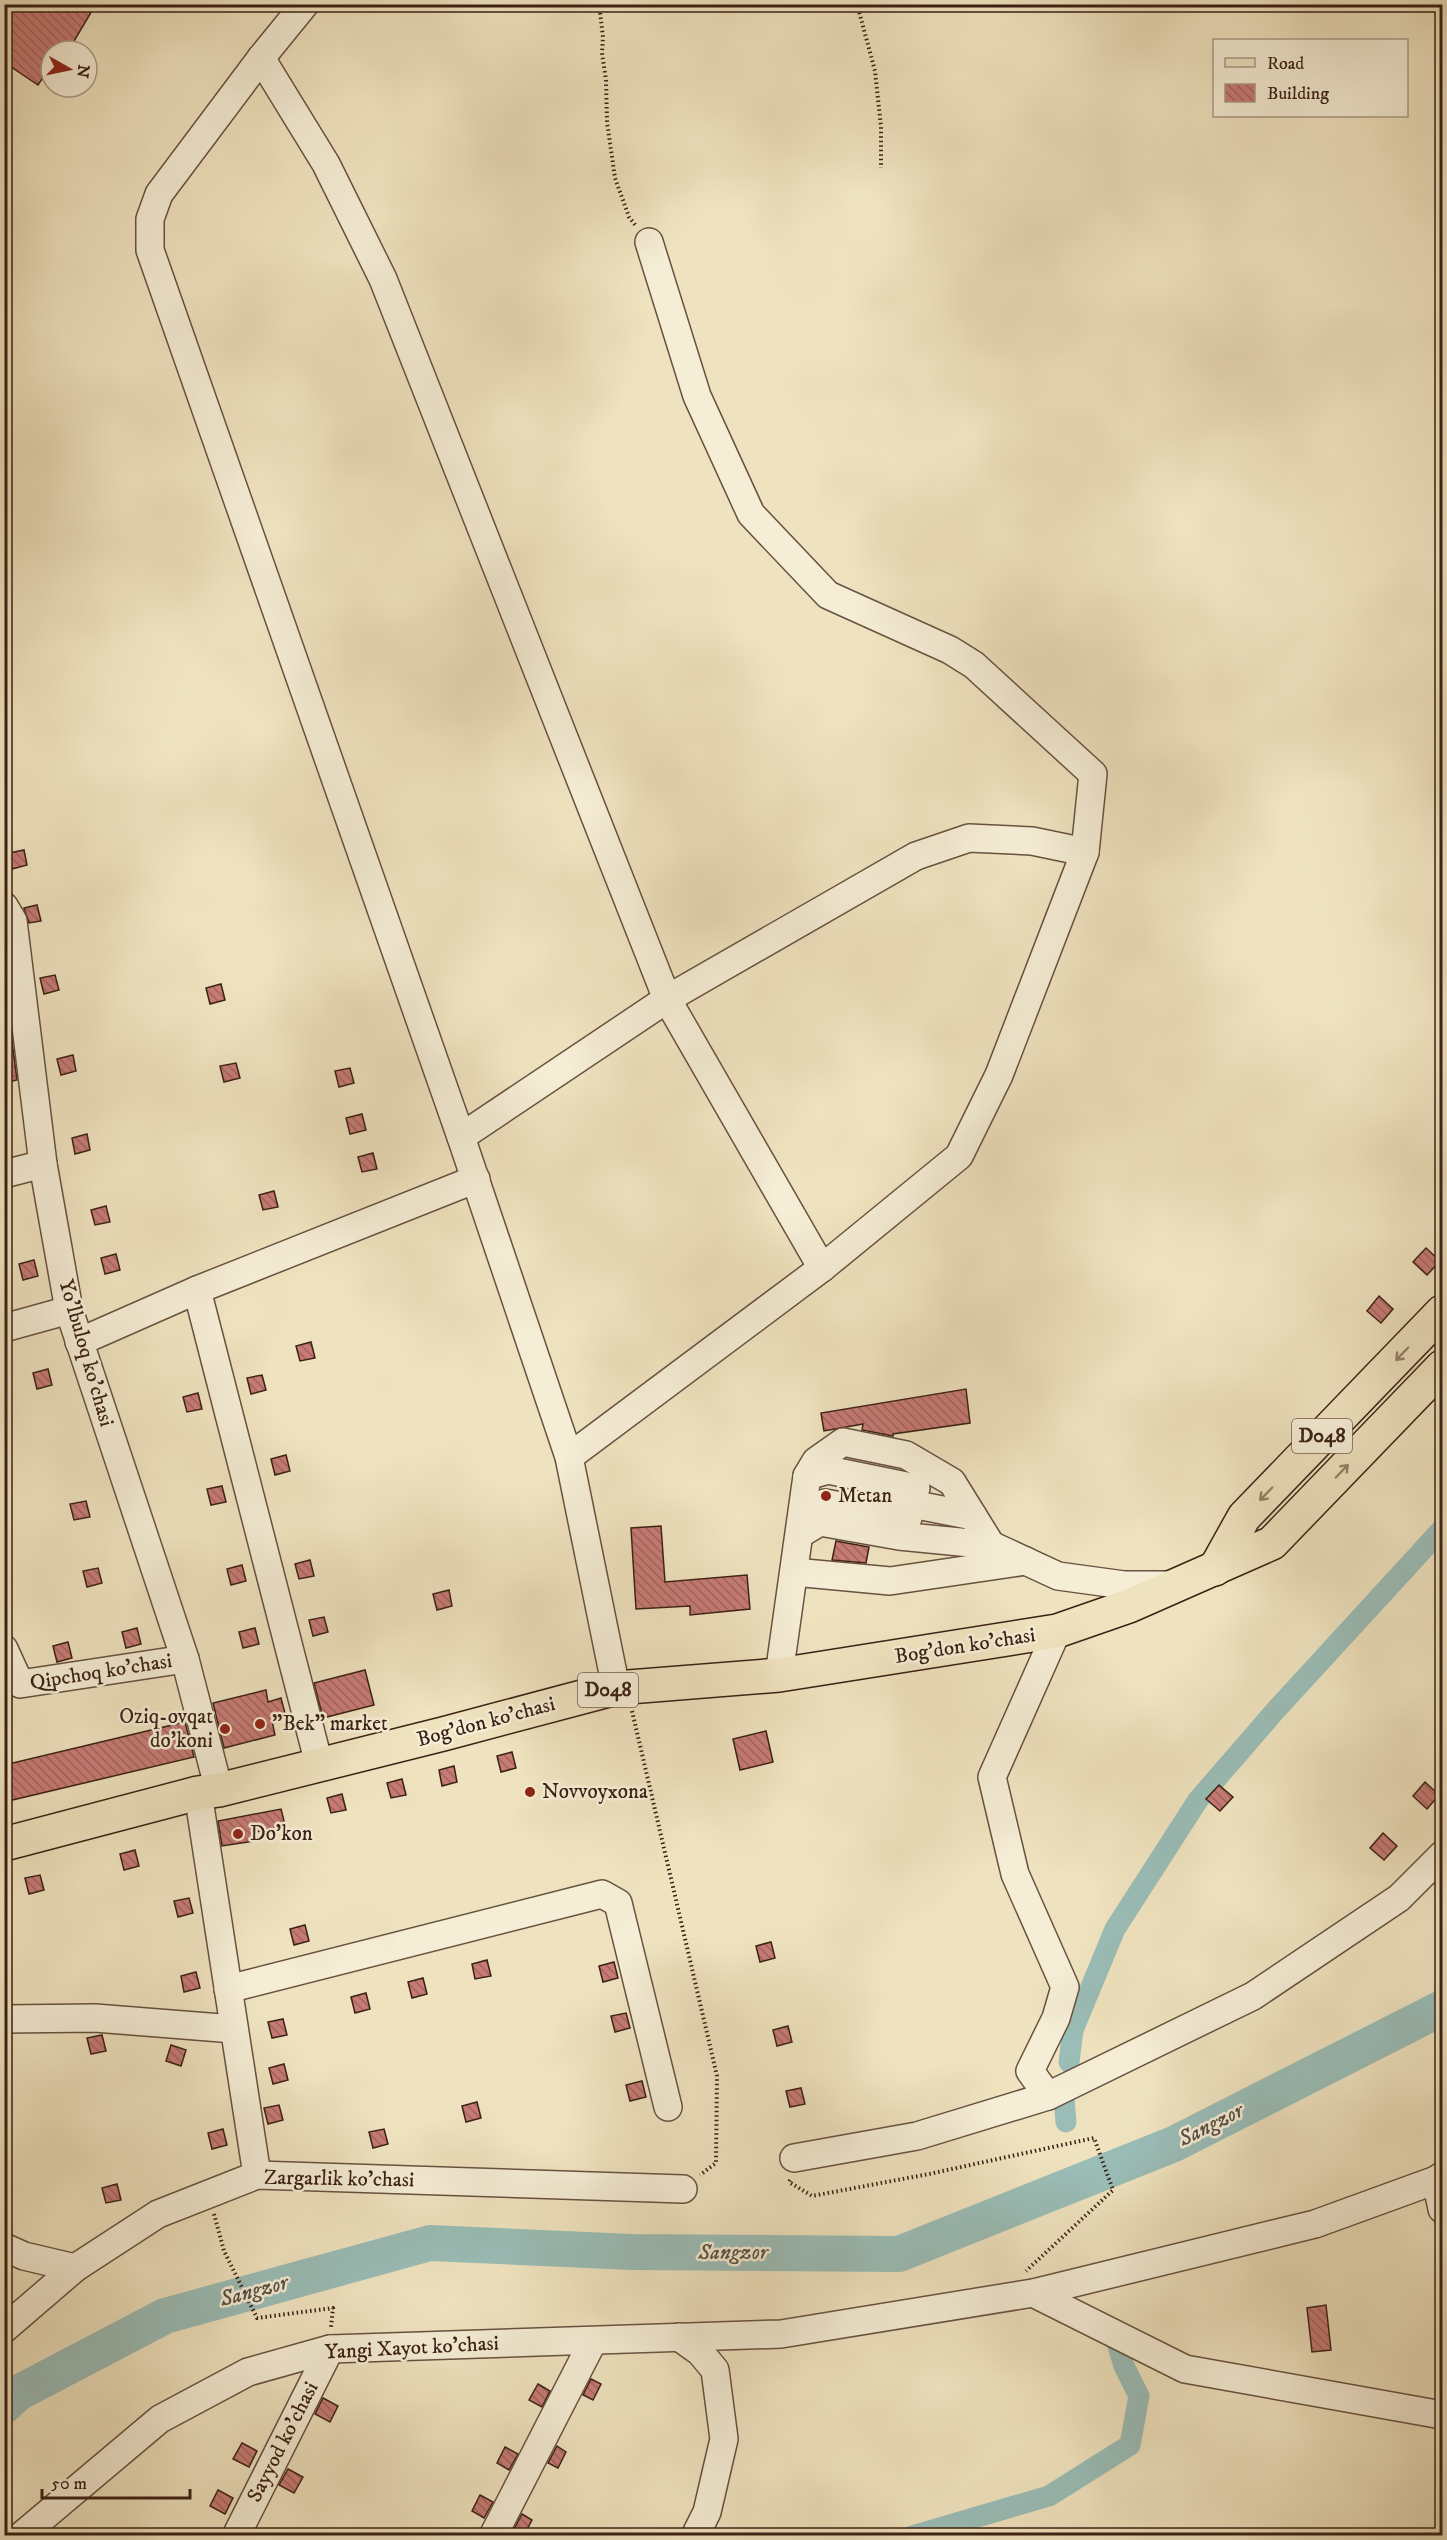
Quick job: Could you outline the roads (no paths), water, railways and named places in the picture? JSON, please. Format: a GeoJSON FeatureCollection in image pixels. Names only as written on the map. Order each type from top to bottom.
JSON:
{"type":"FeatureCollection","features":[{"type":"Feature","properties":{"kind":"main road","name":"D048"},"geometry":{"type":"LineString","coordinates":[[1215,1569],[1244,1517],[1443,1312]]}},
{"type":"Feature","properties":{"kind":"main road","name":"D048"},"geometry":{"type":"LineString","coordinates":[[1215,1569],[1272,1543],[1443,1367]]}},
{"type":"Feature","properties":{"kind":"main road","name":"Bog'don ko'chasi"},"geometry":{"type":"LineString","coordinates":[[4,1844],[621,1688],[779,1675],[1058,1631],[1177,1586],[1215,1569]]}},
{"type":"Feature","properties":{"kind":"street"},"geometry":{"type":"LineString","coordinates":[[305,4],[261,58],[159,194],[150,219],[150,250],[476,1179],[569,1457],[621,1688]]}},
{"type":"Feature","properties":{"kind":"street"},"geometry":{"type":"LineString","coordinates":[[261,58],[326,164],[383,279],[667,999],[822,1268]]}},
{"type":"Feature","properties":{"kind":"street"},"geometry":{"type":"LineString","coordinates":[[569,1457],[822,1268],[959,1156],[999,1075],[1085,852],[1093,774],[974,665],[950,650],[828,596],[751,514],[697,396],[649,242]]}},
{"type":"Feature","properties":{"kind":"street"},"geometry":{"type":"LineString","coordinates":[[461,1137],[667,999],[916,856],[969,838],[1032,841],[1085,852]]}},
{"type":"Feature","properties":{"kind":"street","name":"Yo'lbuloq ko'chasi"},"geometry":{"type":"LineString","coordinates":[[4,906],[13,921],[43,1164],[69,1310],[185,1659],[208,1792],[228,1989],[257,2175]]}},
{"type":"Feature","properties":{"kind":"street"},"geometry":{"type":"LineString","coordinates":[[4,1174],[43,1164]]}},
{"type":"Feature","properties":{"kind":"street"},"geometry":{"type":"LineString","coordinates":[[79,1342],[197,1290],[476,1179]]}},
{"type":"Feature","properties":{"kind":"street"},"geometry":{"type":"LineString","coordinates":[[197,1290],[319,1764]]}},
{"type":"Feature","properties":{"kind":"street"},"geometry":{"type":"LineString","coordinates":[[4,1328],[69,1310]]}},
{"type":"Feature","properties":{"kind":"street"},"geometry":{"type":"LineString","coordinates":[[779,1675],[801,1523],[824,1455],[843,1442],[906,1455],[1026,1561],[1058,1576],[1124,1585],[1177,1586]]}},
{"type":"Feature","properties":{"kind":"street"},"geometry":{"type":"LineString","coordinates":[[801,1523],[828,1470],[972,1515]]}},
{"type":"Feature","properties":{"kind":"street"},"geometry":{"type":"LineString","coordinates":[[801,1523],[825,1503],[972,1515]]}},
{"type":"Feature","properties":{"kind":"street"},"geometry":{"type":"LineString","coordinates":[[801,1523],[818,1539],[894,1551],[972,1515]]}},
{"type":"Feature","properties":{"kind":"street"},"geometry":{"type":"LineString","coordinates":[[801,1523],[890,1581],[1026,1561]]}},
{"type":"Feature","properties":{"kind":"street"},"geometry":{"type":"LineString","coordinates":[[1048,2096],[1030,2071],[1056,2018],[1065,1987],[1015,1874],[992,1777],[1058,1631]]}},
{"type":"Feature","properties":{"kind":"street","name":"Qipchoq ko'chasi"},"geometry":{"type":"LineString","coordinates":[[4,1649],[20,1684],[185,1659]]}},
{"type":"Feature","properties":{"kind":"street"},"geometry":{"type":"LineString","coordinates":[[794,2158],[917,2136],[1048,2096],[1254,1996],[1399,1898],[1443,1855]]}},
{"type":"Feature","properties":{"kind":"street"},"geometry":{"type":"LineString","coordinates":[[228,1989],[602,1894],[618,1903],[668,2107]]}},
{"type":"Feature","properties":{"kind":"street"},"geometry":{"type":"LineString","coordinates":[[4,2019],[95,2018],[234,2029]]}},
{"type":"Feature","properties":{"kind":"street","name":"Zargarlik ko'chasi"},"geometry":{"type":"LineString","coordinates":[[4,2329],[75,2268],[158,2214],[257,2175],[683,2189]]}},
{"type":"Feature","properties":{"kind":"street"},"geometry":{"type":"LineString","coordinates":[[1439,2178],[1443,2209]]}},
{"type":"Feature","properties":{"kind":"street","name":"Yangi Xayot ko'chasi"},"geometry":{"type":"LineString","coordinates":[[21,2535],[160,2419],[248,2372],[330,2349],[781,2334],[1033,2293],[1315,2224],[1439,2178]]}},
{"type":"Feature","properties":{"kind":"street"},"geometry":{"type":"LineString","coordinates":[[4,2247],[24,2256],[75,2268]]}},
{"type":"Feature","properties":{"kind":"street"},"geometry":{"type":"LineString","coordinates":[[1033,2293],[1185,2368],[1443,2415]]}},
{"type":"Feature","properties":{"kind":"street"},"geometry":{"type":"LineString","coordinates":[[679,2337],[700,2352],[715,2370],[724,2439],[701,2524]]}},
{"type":"Feature","properties":{"kind":"street"},"geometry":{"type":"LineString","coordinates":[[493,2535],[593,2341]]}},
{"type":"Feature","properties":{"kind":"street","name":"Sayyod ko'chasi"},"geometry":{"type":"LineString","coordinates":[[236,2535],[330,2349]]}},
{"type":"Feature","properties":{"kind":"waterway"},"geometry":{"type":"LineString","coordinates":[[1069,2062],[1073,2030],[1115,1929],[1198,1800],[1275,1711],[1442,1529]]}},
{"type":"Feature","properties":{"kind":"waterway","name":"Sangzor"},"geometry":{"type":"LineString","coordinates":[[4,2406],[18,2393],[165,2316],[430,2243],[632,2252],[899,2254],[1174,2144],[1442,2008]]}},
{"type":"Feature","properties":{"kind":"waterway"},"geometry":{"type":"LineString","coordinates":[[1064,2098],[1066,2122]]}},
{"type":"Feature","properties":{"kind":"waterway"},"geometry":{"type":"LineString","coordinates":[[912,2536],[1049,2496],[1130,2445],[1139,2396],[1124,2366],[1118,2346]]}},
{"type":"Feature","properties":{"kind":"place","name":"Metan"},"geometry":{"type":"Point","coordinates":[826,1496]}},
{"type":"Feature","properties":{"kind":"place","name":"\"Bek\" market"},"geometry":{"type":"Point","coordinates":[260,1724]}},
{"type":"Feature","properties":{"kind":"place","name":"Oziq-ovqat do'koni"},"geometry":{"type":"Point","coordinates":[225,1729]}},
{"type":"Feature","properties":{"kind":"place","name":"Novvoyxona"},"geometry":{"type":"Point","coordinates":[530,1792]}},
{"type":"Feature","properties":{"kind":"place","name":"Do'kon"},"geometry":{"type":"Point","coordinates":[238,1834]}}]}
